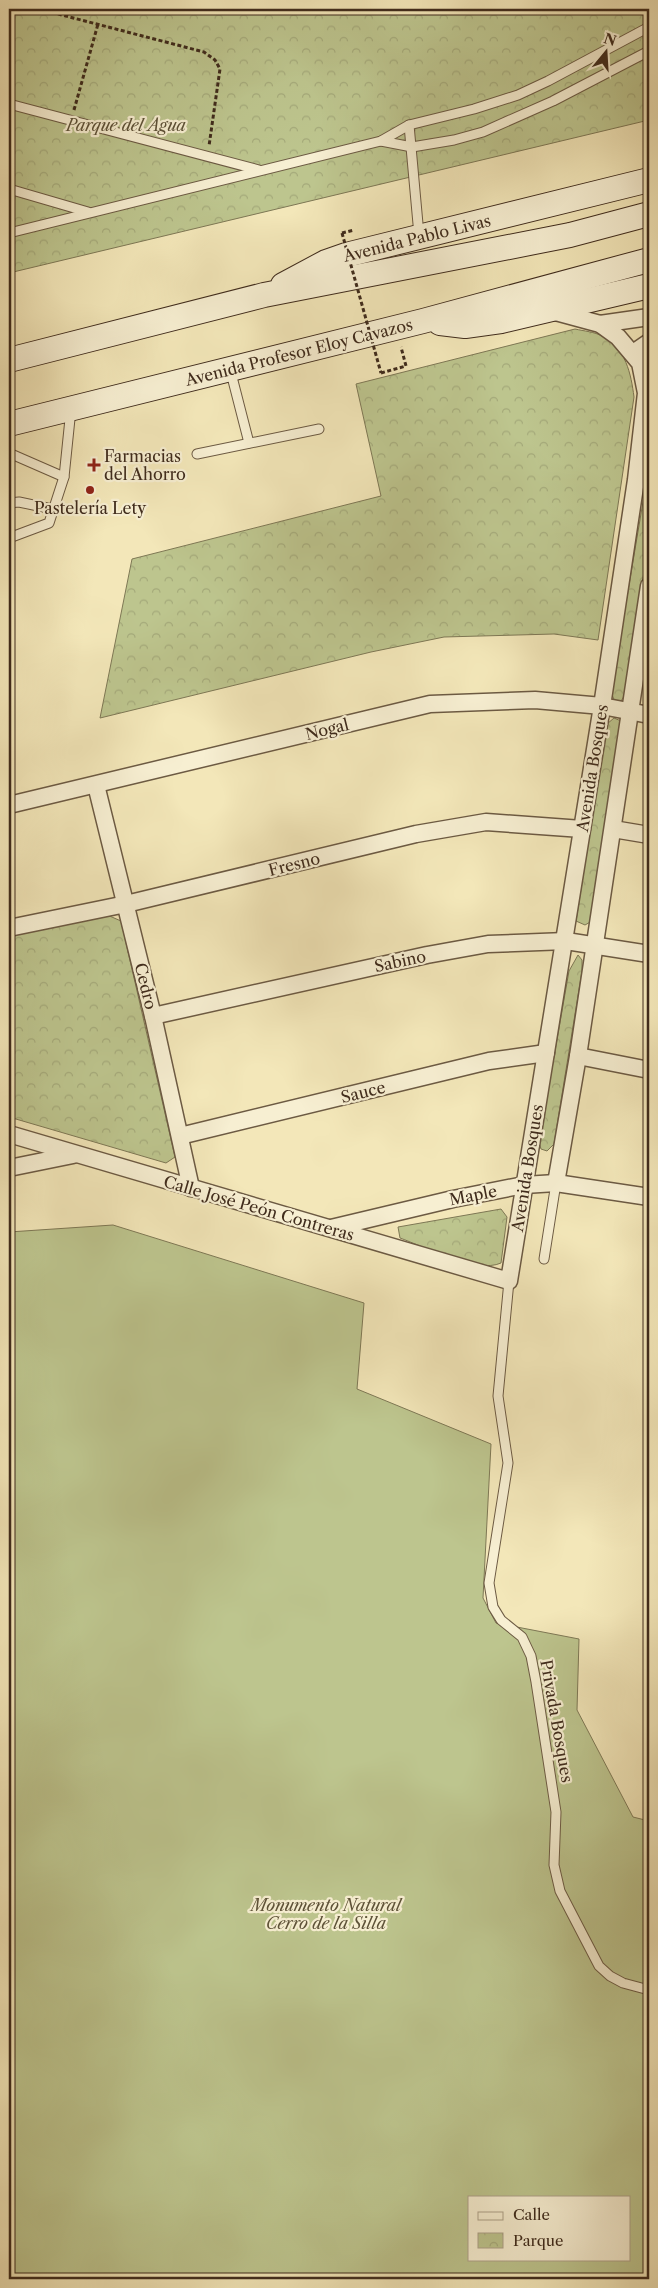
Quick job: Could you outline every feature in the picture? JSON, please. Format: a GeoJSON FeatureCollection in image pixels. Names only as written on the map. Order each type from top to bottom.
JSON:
{"type":"FeatureCollection","features":[{"type":"Feature","properties":{"kind":"main road","name":"Avenida Pablo Livas"},"geometry":{"type":"LineString","coordinates":[[264,295],[326,262],[649,180]]}},
{"type":"Feature","properties":{"kind":"main road"},"geometry":{"type":"LineString","coordinates":[[9,360],[264,295],[570,235],[649,214]]}},
{"type":"Feature","properties":{"kind":"main road"},"geometry":{"type":"LineString","coordinates":[[423,321],[649,260]]}},
{"type":"Feature","properties":{"kind":"main road","name":"Avenida Profesor Eloy Cavazos"},"geometry":{"type":"LineString","coordinates":[[9,424],[423,321],[465,326],[501,321],[649,286]]}},
{"type":"Feature","properties":{"kind":"street","name":"Avenida Bosques"},"geometry":{"type":"LineString","coordinates":[[509,1281],[566,941],[602,706],[643,481],[646,393],[644,376],[633,353],[618,337],[600,324],[548,310]]}},
{"type":"Feature","properties":{"kind":"street"},"geometry":{"type":"LineString","coordinates":[[600,324],[649,317]]}},
{"type":"Feature","properties":{"kind":"street"},"geometry":{"type":"LineString","coordinates":[[633,353],[649,342]]}},
{"type":"Feature","properties":{"kind":"street","name":"Avenida Bosques"},"geometry":{"type":"LineString","coordinates":[[556,1183],[578,1056],[649,595]]}},
{"type":"Feature","properties":{"kind":"street","name":"Nogal"},"geometry":{"type":"LineString","coordinates":[[9,805],[430,704],[535,700],[602,706],[649,715]]}},
{"type":"Feature","properties":{"kind":"street","name":"Cedro"},"geometry":{"type":"LineString","coordinates":[[96,785],[153,1016],[191,1188]]}},
{"type":"Feature","properties":{"kind":"street","name":"Fresno"},"geometry":{"type":"LineString","coordinates":[[9,928],[126,904],[416,834],[486,822],[582,828]]}},
{"type":"Feature","properties":{"kind":"street"},"geometry":{"type":"LineString","coordinates":[[613,829],[649,835]]}},
{"type":"Feature","properties":{"kind":"street","name":"Sabino"},"geometry":{"type":"LineString","coordinates":[[153,1016],[426,955],[488,944],[566,941],[649,954]]}},
{"type":"Feature","properties":{"kind":"street","name":"Sauce"},"geometry":{"type":"LineString","coordinates":[[180,1136],[489,1061],[546,1053]]}},
{"type":"Feature","properties":{"kind":"street"},"geometry":{"type":"LineString","coordinates":[[578,1056],[649,1070]]}},
{"type":"Feature","properties":{"kind":"street","name":"Calle José Peón Contreras"},"geometry":{"type":"LineString","coordinates":[[9,1134],[75,1155],[509,1281]]}},
{"type":"Feature","properties":{"kind":"street"},"geometry":{"type":"LineString","coordinates":[[9,1168],[75,1155]]}},
{"type":"Feature","properties":{"kind":"street","name":"Maple"},"geometry":{"type":"LineString","coordinates":[[329,1229],[452,1199],[524,1186],[556,1183],[649,1198]]}},
{"type":"Feature","properties":{"kind":"lane"},"geometry":{"type":"LineString","coordinates":[[9,233],[381,141],[409,126],[518,95],[649,27]]}},
{"type":"Feature","properties":{"kind":"lane"},"geometry":{"type":"LineString","coordinates":[[381,141],[412,147],[454,140],[483,132],[516,119],[649,51]]}},
{"type":"Feature","properties":{"kind":"lane"},"geometry":{"type":"LineString","coordinates":[[9,104],[262,170]]}},
{"type":"Feature","properties":{"kind":"lane"},"geometry":{"type":"LineString","coordinates":[[409,126],[420,237]]}},
{"type":"Feature","properties":{"kind":"lane"},"geometry":{"type":"LineString","coordinates":[[9,189],[89,213]]}},
{"type":"Feature","properties":{"kind":"lane"},"geometry":{"type":"LineString","coordinates":[[230,369],[249,443]]}},
{"type":"Feature","properties":{"kind":"lane"},"geometry":{"type":"LineString","coordinates":[[9,538],[46,525],[50,520],[52,508],[64,477],[71,409]]}},
{"type":"Feature","properties":{"kind":"lane"},"geometry":{"type":"LineString","coordinates":[[198,454],[319,429]]}},
{"type":"Feature","properties":{"kind":"lane"},"geometry":{"type":"LineString","coordinates":[[9,453],[64,477]]}},
{"type":"Feature","properties":{"kind":"lane"},"geometry":{"type":"LineString","coordinates":[[9,503],[19,502],[52,508]]}},
{"type":"Feature","properties":{"kind":"lane"},"geometry":{"type":"LineString","coordinates":[[544,1259],[556,1183]]}},
{"type":"Feature","properties":{"kind":"lane","name":"Privada Bosques"},"geometry":{"type":"LineString","coordinates":[[509,1281],[498,1396],[508,1463],[489,1583],[490,1596],[497,1614],[522,1637],[531,1656],[556,1812],[554,1866],[560,1891],[599,1966],[610,1976],[623,1983],[649,1990]]}},
{"type":"Feature","properties":{"kind":"path"},"geometry":{"type":"LineString","coordinates":[[39,9],[204,52],[215,60],[220,69],[208,156]]}},
{"type":"Feature","properties":{"kind":"path"},"geometry":{"type":"LineString","coordinates":[[71,121],[98,24]]}},
{"type":"Feature","properties":{"kind":"path"},"geometry":{"type":"LineString","coordinates":[[342,233],[381,373],[406,366]]}},
{"type":"Feature","properties":{"kind":"green space","name":"Parque del Agua"},"geometry":{"type":"Polygon","coordinates":[[[9,9],[649,9],[649,120],[9,273],[9,9]]]}},
{"type":"Feature","properties":{"kind":"green space"},"geometry":{"type":"Polygon","coordinates":[[[575,329],[599,335],[617,347],[626,362],[634,397],[598,640],[554,634],[444,637],[371,652],[100,718],[132,559],[381,496],[356,384],[575,329]]]}},
{"type":"Feature","properties":{"kind":"green space"},"geometry":{"type":"Polygon","coordinates":[[[649,489],[649,539],[625,695],[621,701],[615,702],[611,692],[644,496],[649,489]]]}},
{"type":"Feature","properties":{"kind":"green space"},"geometry":{"type":"Polygon","coordinates":[[[614,718],[621,721],[592,921],[585,925],[576,921],[607,724],[614,718]]]}},
{"type":"Feature","properties":{"kind":"green space"},"geometry":{"type":"Polygon","coordinates":[[[105,914],[121,921],[175,1157],[166,1163],[9,1117],[9,935],[105,914]]]}},
{"type":"Feature","properties":{"kind":"green space"},"geometry":{"type":"Polygon","coordinates":[[[578,955],[582,960],[582,971],[554,1144],[547,1151],[541,1149],[539,1142],[569,971],[578,955]]]}},
{"type":"Feature","properties":{"kind":"green space"},"geometry":{"type":"Polygon","coordinates":[[[501,1209],[507,1217],[501,1263],[479,1265],[465,1262],[400,1238],[398,1227],[501,1209]]]}},
{"type":"Feature","properties":{"kind":"green space","name":"Monumento Natural Cerro de la Silla"},"geometry":{"type":"Polygon","coordinates":[[[113,1225],[364,1303],[357,1389],[491,1444],[483,1598],[496,1623],[579,1639],[577,1710],[633,1817],[649,1821],[649,2279],[9,2279],[9,1232],[113,1225]]]}},
{"type":"Feature","properties":{"kind":"place","name":"Farmacias del Ahorro"},"geometry":{"type":"Point","coordinates":[94,465]}},
{"type":"Feature","properties":{"kind":"place","name":"Pastelería Lety"},"geometry":{"type":"Point","coordinates":[90,490]}}]}
